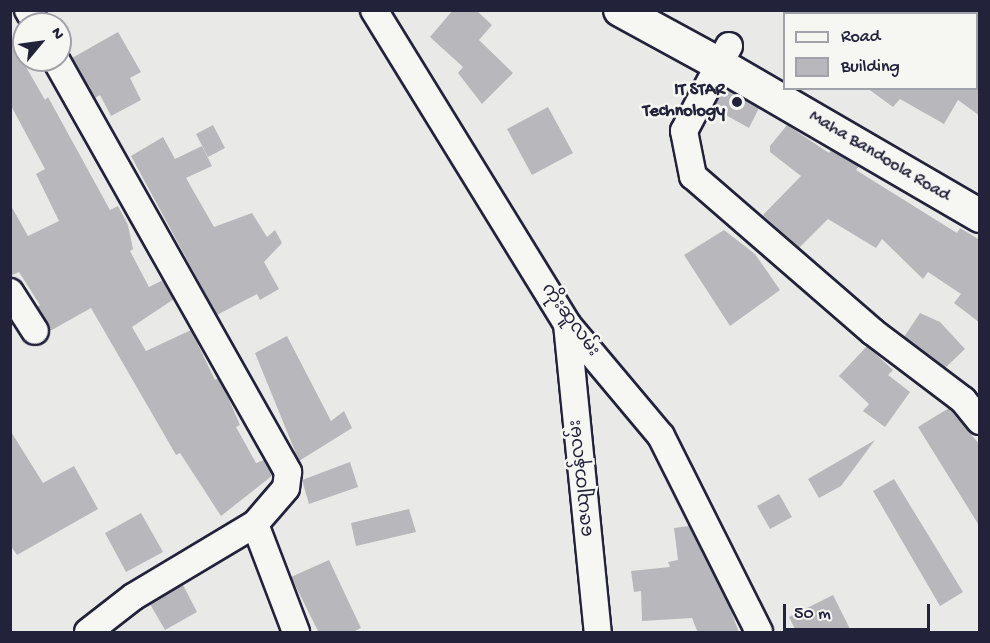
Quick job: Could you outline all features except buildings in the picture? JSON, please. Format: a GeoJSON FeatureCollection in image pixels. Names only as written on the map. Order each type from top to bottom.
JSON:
{"type":"FeatureCollection","features":[{"type":"Feature","properties":{"kind":"main road","name":"Maha Bandoola Road"},"geometry":{"type":"LineString","coordinates":[[620,10],[783,78]]}},
{"type":"Feature","properties":{"kind":"main road","name":"Maha Bandoola Road"},"geometry":{"type":"LineString","coordinates":[[663,10],[724,55],[980,216]]}},
{"type":"Feature","properties":{"kind":"main road","name":"Maha Bandoola Road"},"geometry":{"type":"LineString","coordinates":[[806,90],[980,194]]}},
{"type":"Feature","properties":{"kind":"street","name":"ကိုးဆူလမ်း"},"geometry":{"type":"LineString","coordinates":[[374,10],[567,324],[661,436],[759,633]]}},
{"type":"Feature","properties":{"kind":"street"},"geometry":{"type":"LineString","coordinates":[[724,55],[684,131],[693,176],[873,333],[963,400],[980,421]]}},
{"type":"Feature","properties":{"kind":"street"},"geometry":{"type":"LineString","coordinates":[[63,72],[288,472],[286,488],[255,524],[133,597],[88,633]]}},
{"type":"Feature","properties":{"kind":"street"},"geometry":{"type":"LineString","coordinates":[[10,292],[35,331]]}},
{"type":"Feature","properties":{"kind":"street","name":"ဇေယျတန်လမ်း"},"geometry":{"type":"LineString","coordinates":[[567,324],[598,633]]}},
{"type":"Feature","properties":{"kind":"street"},"geometry":{"type":"LineString","coordinates":[[255,524],[296,633]]}},
{"type":"Feature","properties":{"kind":"shaded area"},"geometry":{"type":"Polygon","coordinates":[[[867,11],[979,11],[979,75],[978,12],[867,11]]]}},
{"type":"Feature","properties":{"kind":"place","name":"IT STAR Technology"},"geometry":{"type":"Point","coordinates":[737,102]}}]}
